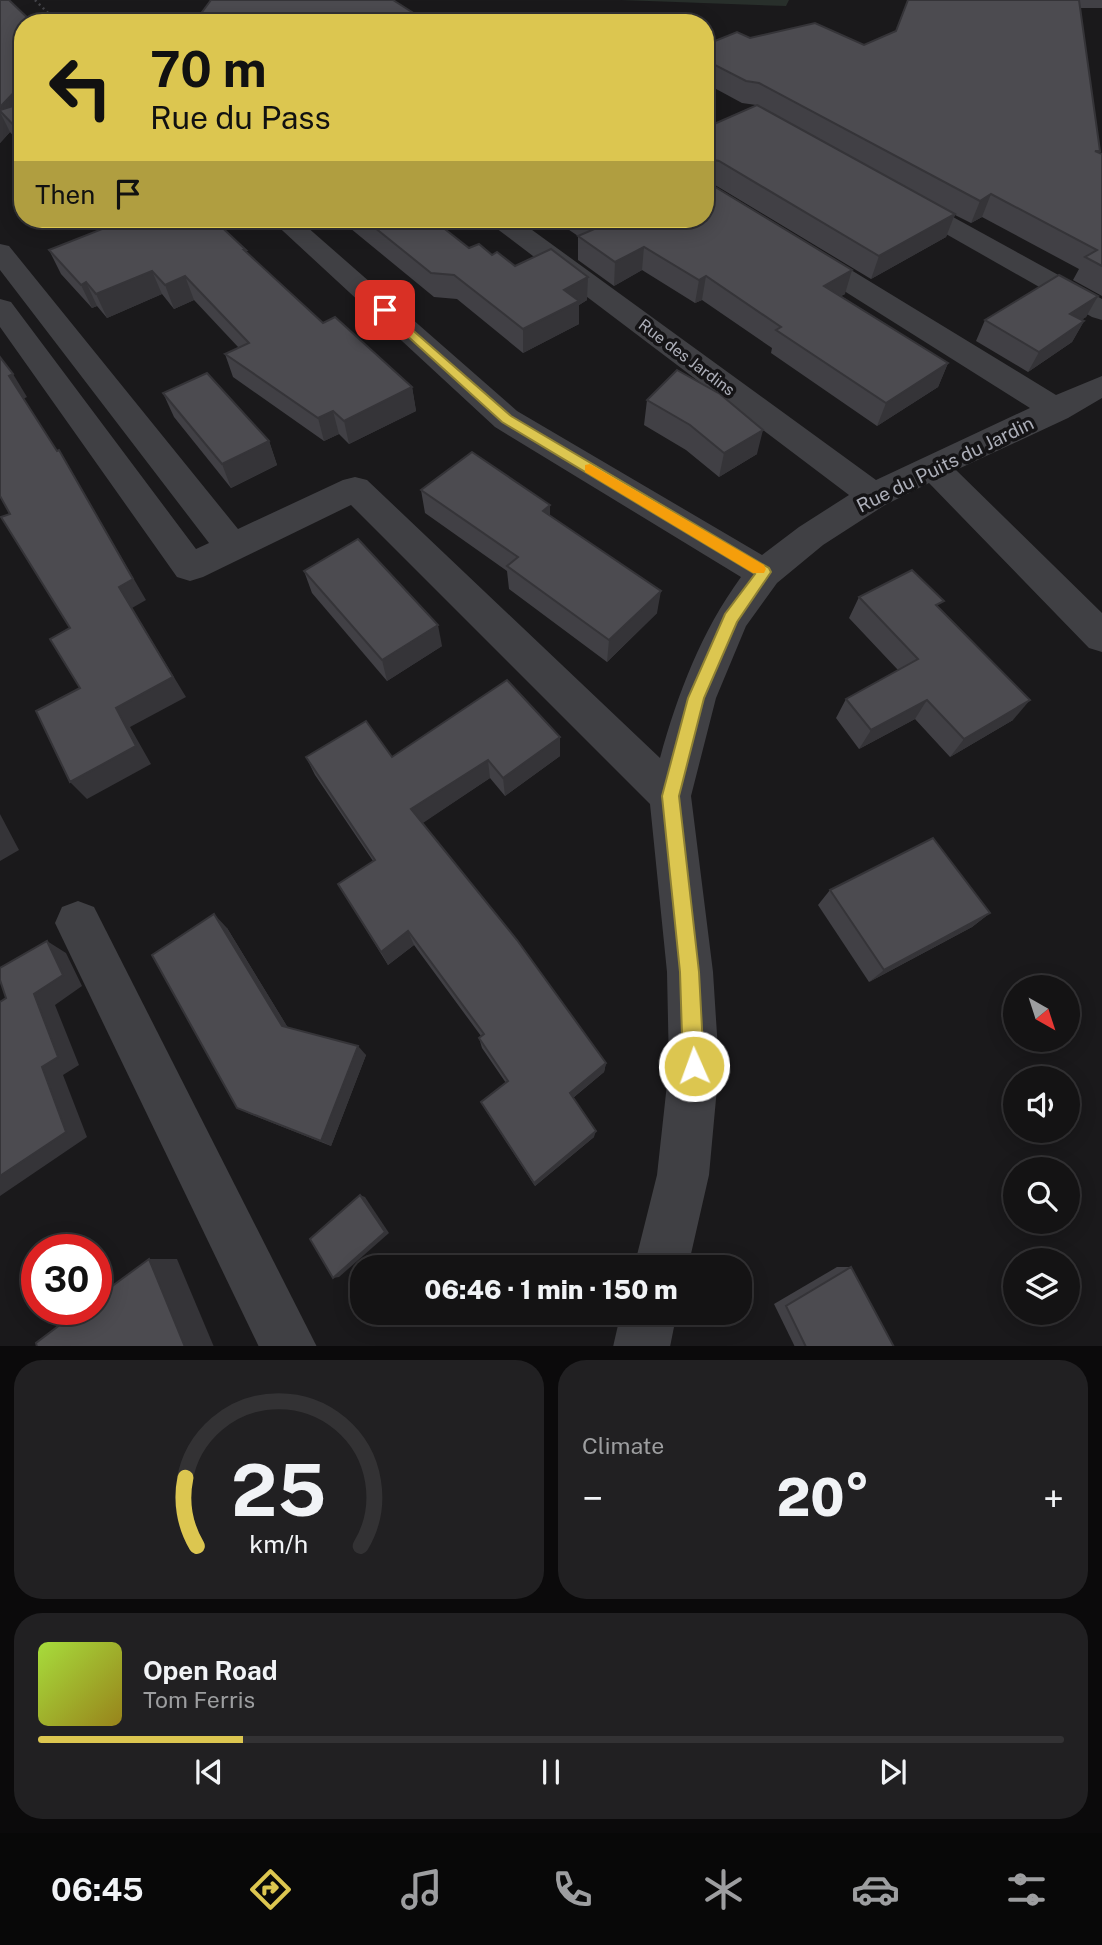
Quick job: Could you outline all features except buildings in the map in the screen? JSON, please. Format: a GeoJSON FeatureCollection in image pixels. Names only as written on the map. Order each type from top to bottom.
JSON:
{"type":"FeatureCollection","features":[{"type":"Feature","properties":{"kind":"street"},"geometry":{"type":"LineString","coordinates":[[888,191],[1102,311]]}},
{"type":"Feature","properties":{"kind":"street"},"geometry":{"type":"LineString","coordinates":[[293,228],[506,419],[764,572]]}},
{"type":"Feature","properties":{"kind":"street","name":"Rue des Jardins"},"geometry":{"type":"LineString","coordinates":[[513,228],[873,496]]}},
{"type":"Feature","properties":{"kind":"street"},"geometry":{"type":"LineString","coordinates":[[787,243],[1057,410]]}},
{"type":"Feature","properties":{"kind":"street"},"geometry":{"type":"LineString","coordinates":[[0,252],[232,547]]}},
{"type":"Feature","properties":{"kind":"street"},"geometry":{"type":"LineString","coordinates":[[1,308],[190,567],[355,489],[670,796]]}},
{"type":"Feature","properties":{"kind":"street","name":"Rue du Puits du Jardin"},"geometry":{"type":"LineString","coordinates":[[664,1255],[683,1175],[694,1066],[690,972],[670,796],[696,698],[731,619],[764,572],[811,536],[873,496],[1057,410],[1102,386]]}},
{"type":"Feature","properties":{"kind":"street"},"geometry":{"type":"LineString","coordinates":[[934,468],[1102,637]]}},
{"type":"Feature","properties":{"kind":"street"},"geometry":{"type":"LineString","coordinates":[[78,923],[289,1346]]}},
{"type":"Feature","properties":{"kind":"street"},"geometry":{"type":"LineString","coordinates":[[641,1346],[646,1325]]}},
{"type":"Feature","properties":{"kind":"path"},"geometry":{"type":"LineString","coordinates":[[35,0],[48,13],[53,14]]}},
{"type":"Feature","properties":{"kind":"shaded area"},"geometry":{"type":"Polygon","coordinates":[[[621,0],[789,0],[786,6],[621,0]]]}},
{"type":"Feature","properties":{"kind":"slow traffic"},"geometry":{"type":"LineString","coordinates":[[590,469],[758,569]]}},
{"type":"Feature","properties":{"kind":"route"},"geometry":{"type":"LineString","coordinates":[[385,310],[506,419],[764,572],[731,619],[696,698],[670,796],[690,972],[694,1066]]}}]}
